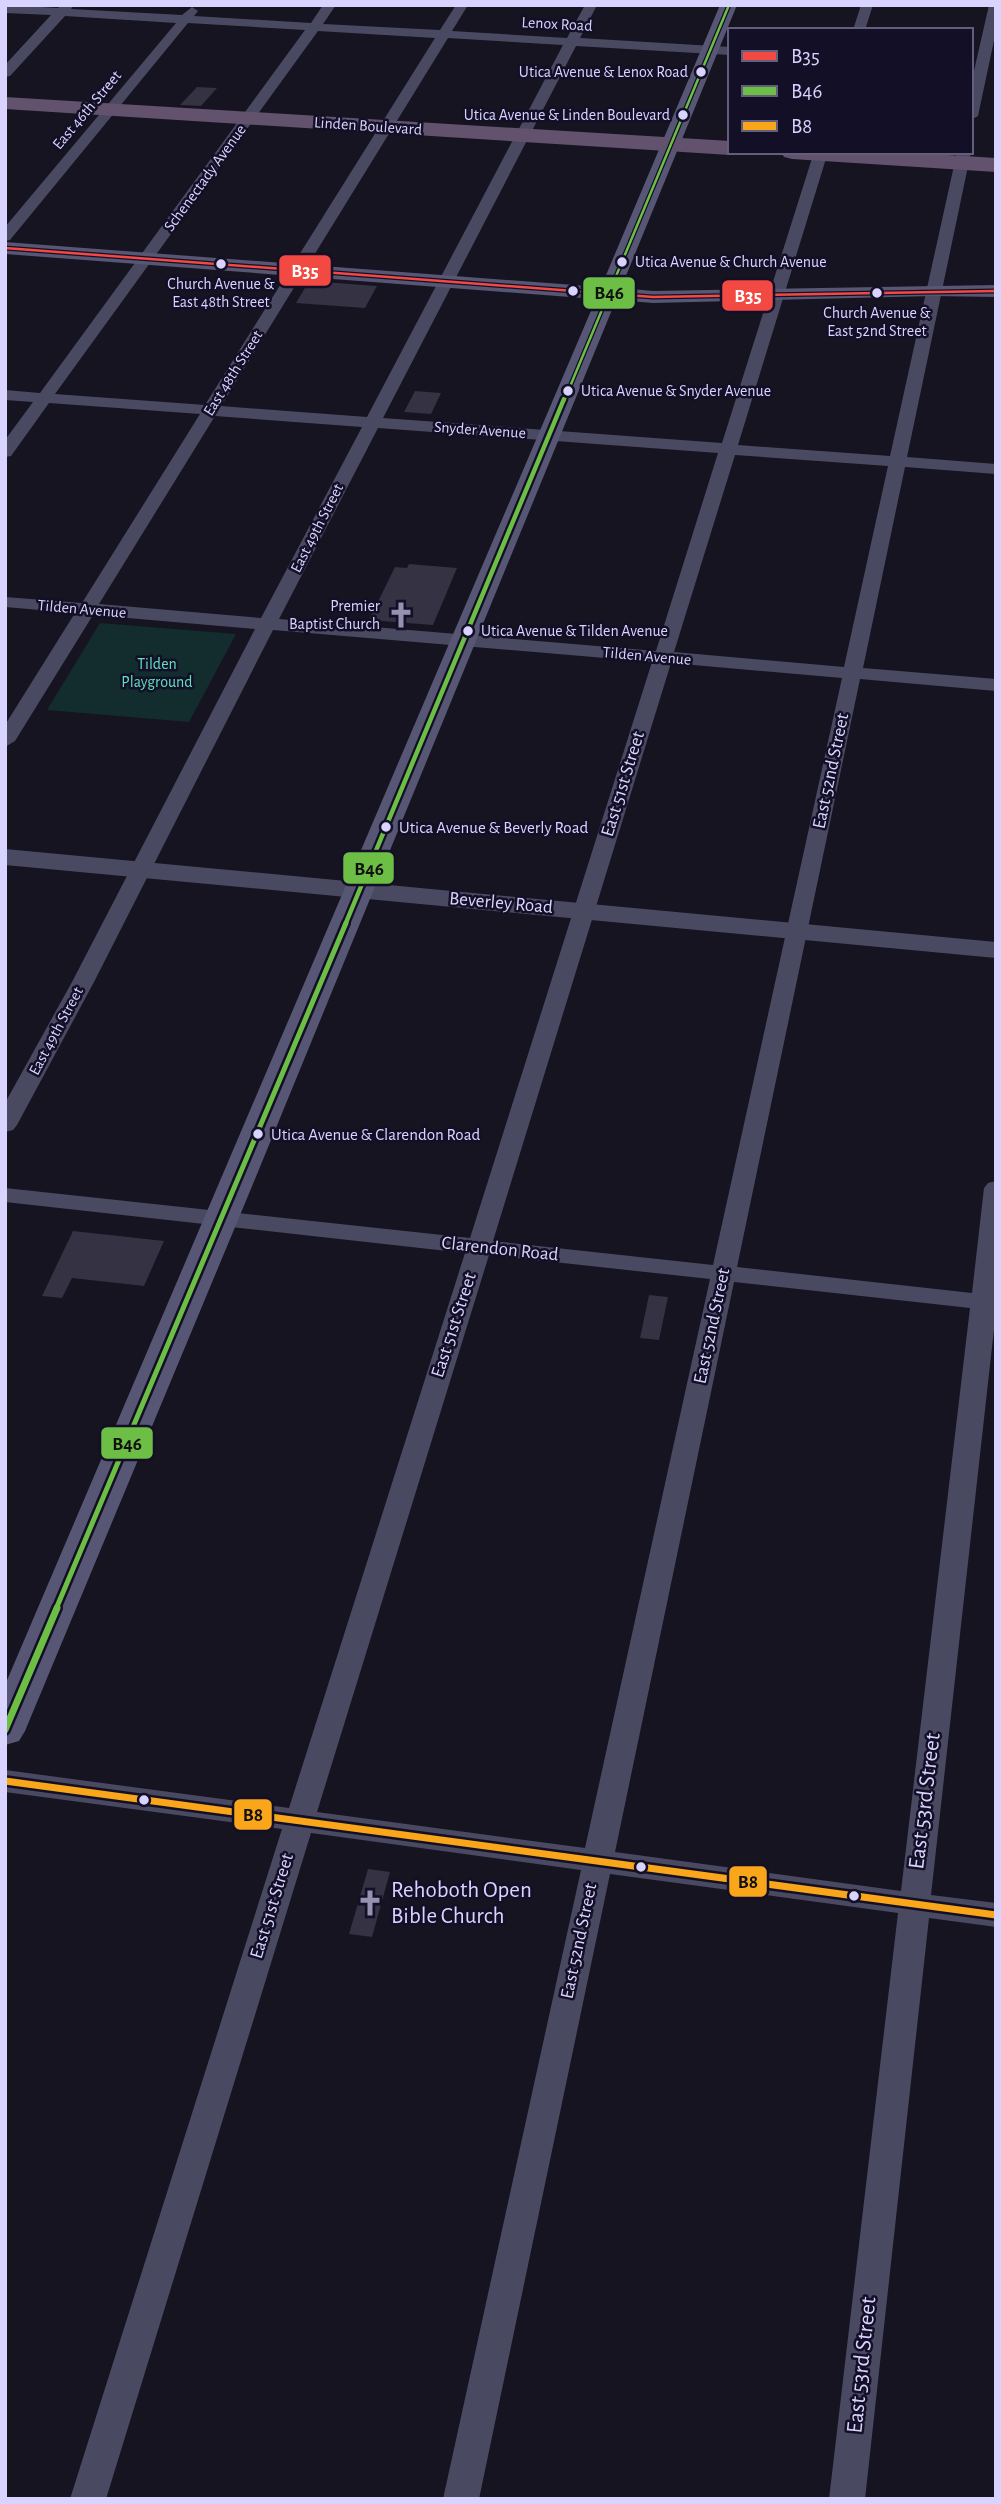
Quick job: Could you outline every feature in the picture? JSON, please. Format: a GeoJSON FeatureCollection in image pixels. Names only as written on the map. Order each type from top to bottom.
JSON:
{"type":"FeatureCollection","features":[{"type":"Feature","properties":{"kind":"highway","name":"Linden Boulevard"},"geometry":{"type":"LineString","coordinates":[[5,103],[728,148]]}},
{"type":"Feature","properties":{"kind":"highway"},"geometry":{"type":"LineString","coordinates":[[856,154],[962,157],[996,165]]}},
{"type":"Feature","properties":{"kind":"main road"},"geometry":{"type":"LineString","coordinates":[[5,1731],[729,5]]}},
{"type":"Feature","properties":{"kind":"main road"},"geometry":{"type":"LineString","coordinates":[[5,248],[653,297],[933,290],[996,291]]}},
{"type":"Feature","properties":{"kind":"street","name":"East 46th Street"},"geometry":{"type":"LineString","coordinates":[[5,237],[196,5]]}},
{"type":"Feature","properties":{"kind":"street","name":"Schenectady Avenue"},"geometry":{"type":"LineString","coordinates":[[5,452],[330,5]]}},
{"type":"Feature","properties":{"kind":"street","name":"East 48th Street"},"geometry":{"type":"LineString","coordinates":[[5,741],[462,5]]}},
{"type":"Feature","properties":{"kind":"street","name":"East 49th Street"},"geometry":{"type":"LineString","coordinates":[[5,1125],[83,982],[138,870],[591,5]]}},
{"type":"Feature","properties":{"kind":"street"},"geometry":{"type":"LineString","coordinates":[[860,28],[867,5]]}},
{"type":"Feature","properties":{"kind":"street"},"geometry":{"type":"LineString","coordinates":[[973,108],[995,5]]}},
{"type":"Feature","properties":{"kind":"street","name":"Lenox Road"},"geometry":{"type":"LineString","coordinates":[[5,9],[65,9],[184,20],[728,51]]}},
{"type":"Feature","properties":{"kind":"street"},"geometry":{"type":"LineString","coordinates":[[5,73],[65,9]]}},
{"type":"Feature","properties":{"kind":"street","name":"East 51st Street"},"geometry":{"type":"LineString","coordinates":[[88,2499],[821,154]]}},
{"type":"Feature","properties":{"kind":"street","name":"East 52nd Street"},"geometry":{"type":"LineString","coordinates":[[461,2499],[962,157]]}},
{"type":"Feature","properties":{"kind":"street","name":"Snyder Avenue"},"geometry":{"type":"LineString","coordinates":[[5,395],[996,469]]}},
{"type":"Feature","properties":{"kind":"street","name":"Tilden Avenue"},"geometry":{"type":"LineString","coordinates":[[5,602],[996,685]]}},
{"type":"Feature","properties":{"kind":"street","name":"Beverley Road"},"geometry":{"type":"LineString","coordinates":[[5,857],[996,950]]}},
{"type":"Feature","properties":{"kind":"street","name":"East 53rd Street"},"geometry":{"type":"LineString","coordinates":[[847,2499],[913,1904],[989,1303],[996,1188]]}},
{"type":"Feature","properties":{"kind":"street","name":"Clarendon Road"},"geometry":{"type":"LineString","coordinates":[[5,1195],[989,1303]]}},
{"type":"Feature","properties":{"kind":"street"},"geometry":{"type":"LineString","coordinates":[[5,1781],[996,1915]]}},
{"type":"Feature","properties":{"kind":"green space","name":"Tilden Playground"},"geometry":{"type":"Polygon","coordinates":[[[100,623],[236,634],[189,722],[47,710],[100,623]]]}},
{"type":"Feature","properties":{"kind":"building"},"geometry":{"type":"Polygon","coordinates":[[[197,87],[217,88],[201,106],[180,105],[197,87]]]}},
{"type":"Feature","properties":{"kind":"building"},"geometry":{"type":"Polygon","coordinates":[[[309,281],[377,286],[365,308],[296,303],[309,281]]]}},
{"type":"Feature","properties":{"kind":"building"},"geometry":{"type":"Polygon","coordinates":[[[415,391],[441,393],[431,414],[404,412],[415,391]]]}},
{"type":"Feature","properties":{"kind":"building"},"geometry":{"type":"Polygon","coordinates":[[[409,564],[457,568],[433,625],[369,620],[395,567],[407,568],[409,564]]]}},
{"type":"Feature","properties":{"kind":"building"},"geometry":{"type":"Polygon","coordinates":[[[73,1231],[164,1241],[144,1286],[72,1278],[62,1298],[42,1296],[73,1231]]]}},
{"type":"Feature","properties":{"kind":"building"},"geometry":{"type":"Polygon","coordinates":[[[649,1295],[668,1297],[659,1340],[640,1338],[649,1295]]]}},
{"type":"Feature","properties":{"kind":"building","name":"Rehoboth Open Bible Church"},"geometry":{"type":"Polygon","coordinates":[[[368,1869],[390,1872],[372,1937],[349,1934],[368,1869]]]}},
{"type":"Feature","properties":{"kind":"transit line","name":"B46"},"geometry":{"type":"LineString","coordinates":[[5,1730],[232,1196],[729,5]]}},
{"type":"Feature","properties":{"kind":"transit line","name":"B35"},"geometry":{"type":"LineString","coordinates":[[5,248],[653,297],[996,291]]}},
{"type":"Feature","properties":{"kind":"transit line","name":"B8"},"geometry":{"type":"LineString","coordinates":[[5,1781],[996,1915]]}},
{"type":"Feature","properties":{"kind":"place","name":"Utica Avenue & Lenox Road"},"geometry":{"type":"Point","coordinates":[701,72]}},
{"type":"Feature","properties":{"kind":"place","name":"Utica Avenue & Linden Boulevard"},"geometry":{"type":"Point","coordinates":[683,115]}},
{"type":"Feature","properties":{"kind":"place","name":"Utica Avenue & Church Avenue"},"geometry":{"type":"Point","coordinates":[622,262]}},
{"type":"Feature","properties":{"kind":"place","name":"Church Avenue & East 48th Street"},"geometry":{"type":"Point","coordinates":[221,264]}},
{"type":"Feature","properties":{"kind":"place","name":"Church Avenue & East 52nd Street"},"geometry":{"type":"Point","coordinates":[877,293]}},
{"type":"Feature","properties":{"kind":"place","name":"Utica Avenue & Snyder Avenue"},"geometry":{"type":"Point","coordinates":[568,391]}},
{"type":"Feature","properties":{"kind":"place","name":"Premier Baptist Church"},"geometry":{"type":"Point","coordinates":[401,615]}},
{"type":"Feature","properties":{"kind":"place","name":"Utica Avenue & Tilden Avenue"},"geometry":{"type":"Point","coordinates":[468,631]}},
{"type":"Feature","properties":{"kind":"place","name":"Utica Avenue & Beverly Road"},"geometry":{"type":"Point","coordinates":[386,827]}},
{"type":"Feature","properties":{"kind":"place","name":"Utica Avenue & Clarendon Road"},"geometry":{"type":"Point","coordinates":[258,1134]}},
{"type":"Feature","properties":{"kind":"place","name":"Rehoboth Open Bible Church"},"geometry":{"type":"Point","coordinates":[370,1903]}}]}
